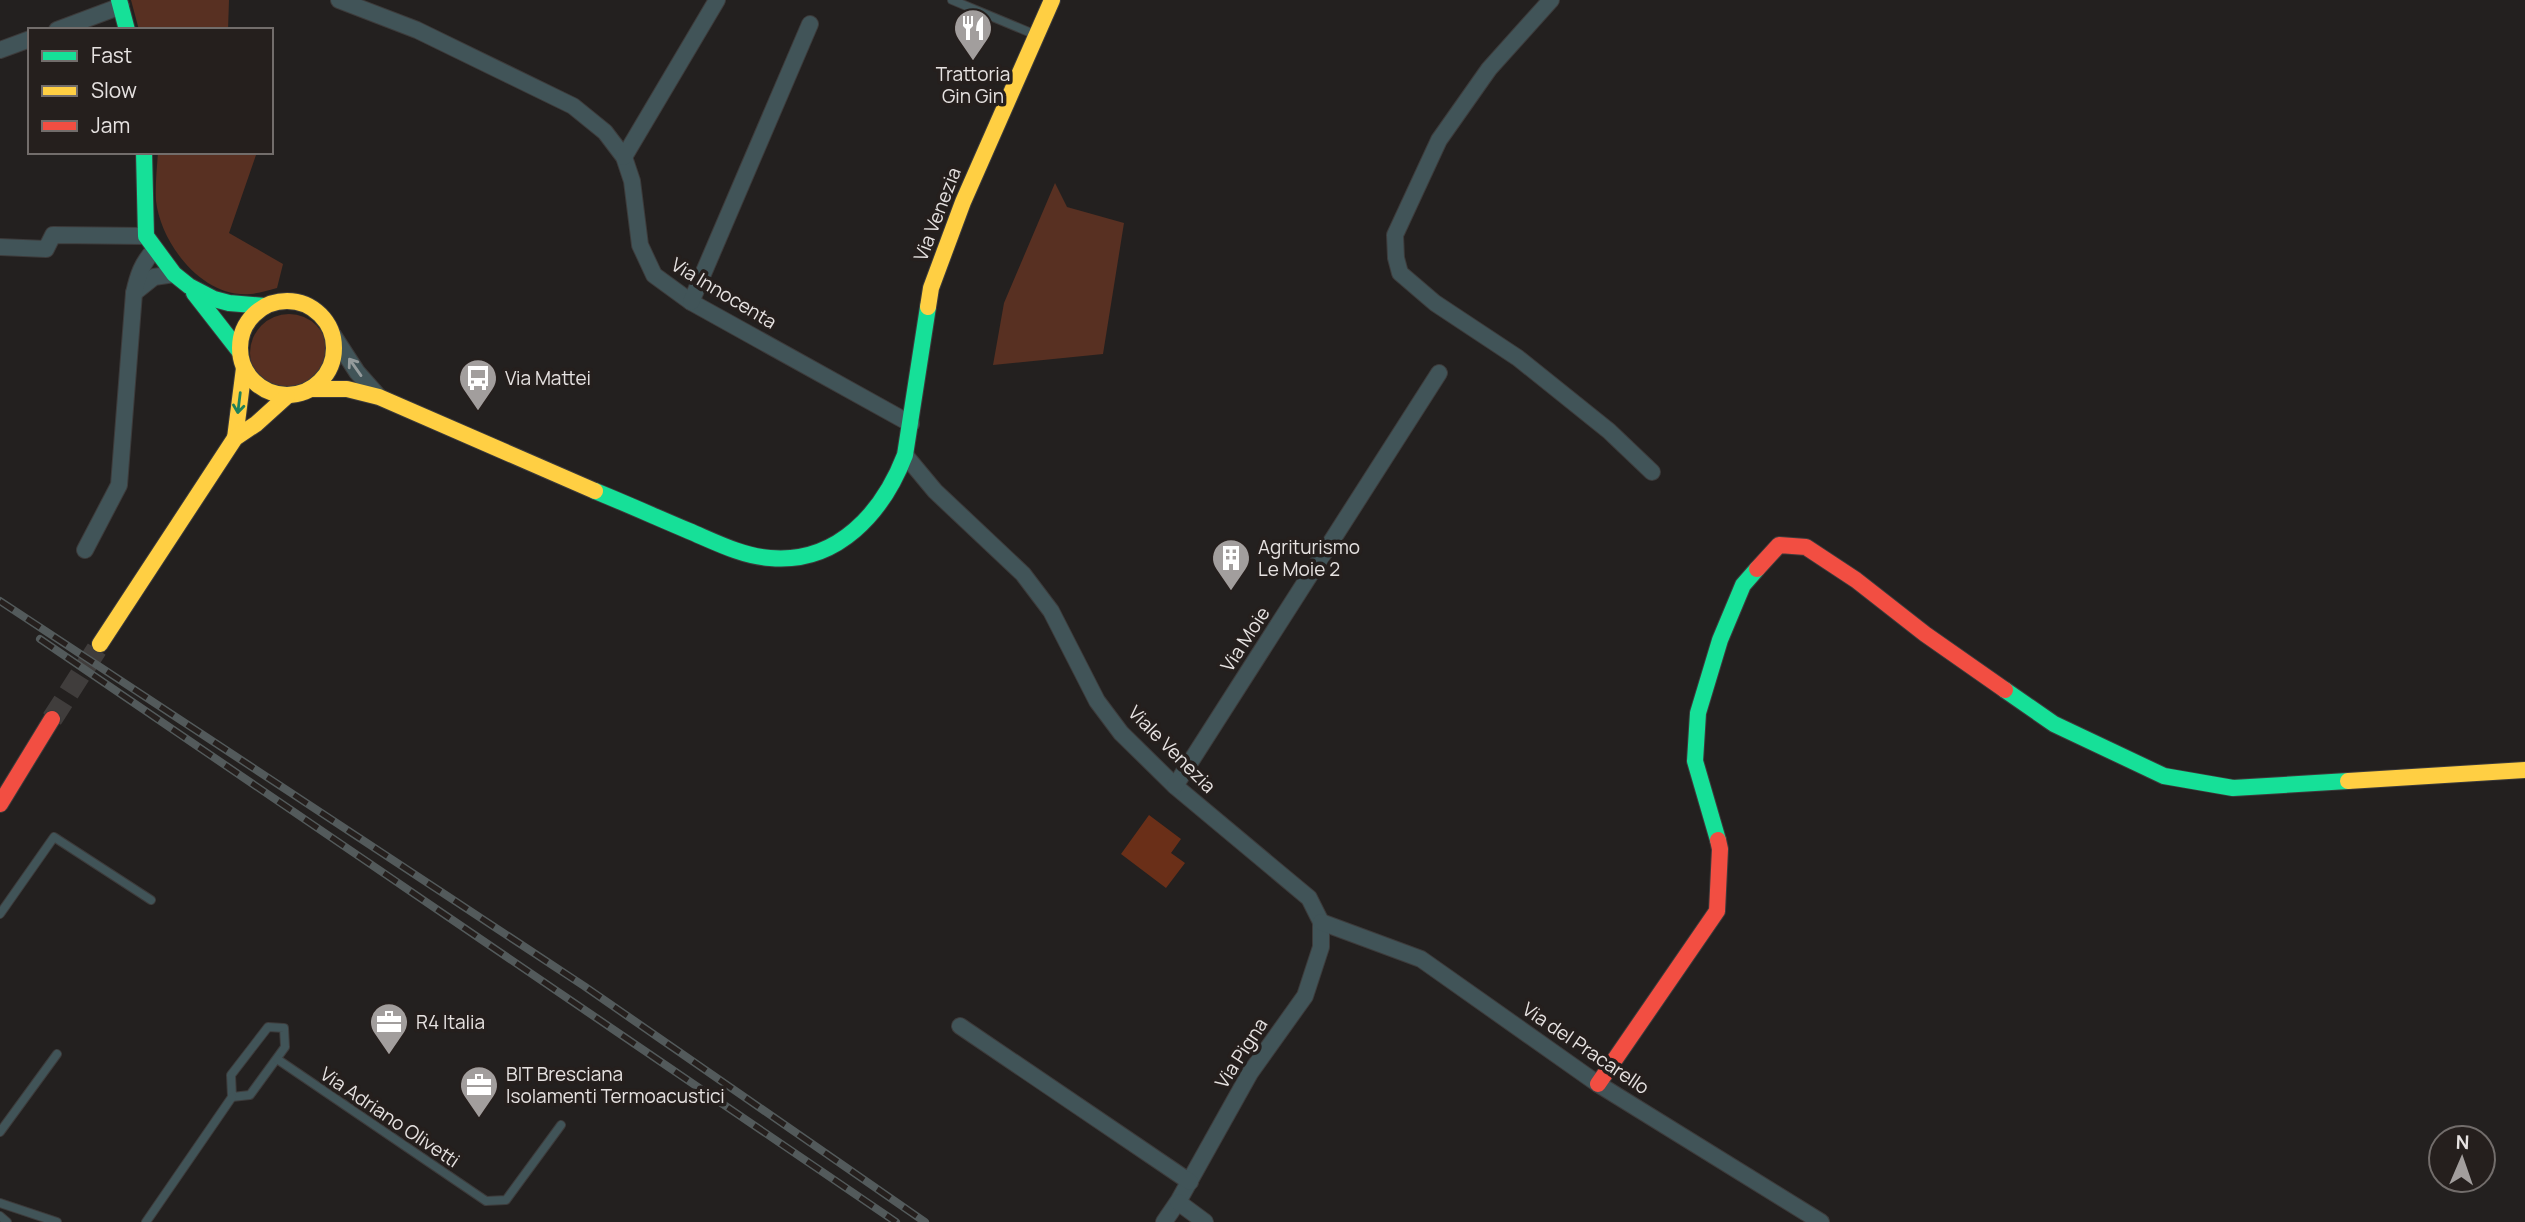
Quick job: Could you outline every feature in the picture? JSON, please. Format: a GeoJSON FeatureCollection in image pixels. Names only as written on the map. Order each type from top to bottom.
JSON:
{"type":"FeatureCollection","features":[{"type":"Feature","properties":{"kind":"street","name":"Via Innocenta"},"geometry":{"type":"LineString","coordinates":[[339,0],[417,30],[573,106],[605,132],[624,157],[632,181],[640,244],[654,275],[691,302],[911,424]]}},
{"type":"Feature","properties":{"kind":"street"},"geometry":{"type":"LineString","coordinates":[[624,157],[718,0]]}},
{"type":"Feature","properties":{"kind":"street","name":"Via Venezia"},"geometry":{"type":"LineString","coordinates":[[311,389],[347,389],[379,397],[713,542],[769,559],[803,556],[827,550],[860,528],[882,505],[898,476],[911,424],[931,288],[963,201],[1052,0]]}},
{"type":"Feature","properties":{"kind":"street"},"geometry":{"type":"LineString","coordinates":[[1551,0],[1489,69],[1439,141],[1395,235],[1396,258],[1400,273],[1435,303],[1518,358],[1609,431],[1652,472]]}},
{"type":"Feature","properties":{"kind":"street"},"geometry":{"type":"LineString","coordinates":[[62,28],[120,3],[127,28]]}},
{"type":"Feature","properties":{"kind":"street"},"geometry":{"type":"LineString","coordinates":[[691,302],[810,24]]}},
{"type":"Feature","properties":{"kind":"street"},"geometry":{"type":"LineString","coordinates":[[0,50],[28,40]]}},
{"type":"Feature","properties":{"kind":"street"},"geometry":{"type":"LineString","coordinates":[[85,550],[119,485],[134,293],[150,243],[144,154]]}},
{"type":"Feature","properties":{"kind":"street"},"geometry":{"type":"LineString","coordinates":[[0,247],[46,249],[53,235],[150,243],[174,274],[188,286],[242,360],[253,382],[266,391],[287,396],[300,394],[319,384],[331,367],[335,351],[333,335]]}},
{"type":"Feature","properties":{"kind":"street"},"geometry":{"type":"LineString","coordinates":[[134,293],[154,277],[174,274]]}},
{"type":"Feature","properties":{"kind":"street"},"geometry":{"type":"LineString","coordinates":[[188,286],[229,303],[265,306]]}},
{"type":"Feature","properties":{"kind":"street"},"geometry":{"type":"LineString","coordinates":[[235,438],[242,360],[240,338],[253,314],[278,301],[307,305],[319,313],[357,372],[379,397]]}},
{"type":"Feature","properties":{"kind":"street","name":"Via Moie"},"geometry":{"type":"LineString","coordinates":[[1175,786],[1439,373]]}},
{"type":"Feature","properties":{"kind":"street"},"geometry":{"type":"LineString","coordinates":[[100,644],[235,438],[256,424],[287,396]]}},
{"type":"Feature","properties":{"kind":"street","name":"Viale Venezia"},"geometry":{"type":"LineString","coordinates":[[905,455],[935,491],[1023,574],[1051,611],[1097,701],[1121,733],[1175,786],[1310,898],[1321,922]]}},
{"type":"Feature","properties":{"kind":"street","name":"Viale Venezia"},"geometry":{"type":"LineString","coordinates":[[898,476],[935,491]]}},
{"type":"Feature","properties":{"kind":"street"},"geometry":{"type":"LineString","coordinates":[[1598,1084],[1717,911],[1720,849],[1695,761],[1698,713],[1720,640],[1743,584],[1779,545],[1806,547],[1856,580],[1925,635],[2054,724],[2164,776],[2233,788],[2525,770]]}},
{"type":"Feature","properties":{"kind":"street"},"geometry":{"type":"LineString","coordinates":[[0,804],[52,719]]}},
{"type":"Feature","properties":{"kind":"street","name":"Via del Pracarello"},"geometry":{"type":"LineString","coordinates":[[1321,922],[1421,959],[1598,1084],[1821,1222]]}},
{"type":"Feature","properties":{"kind":"street","name":"Via Pigna"},"geometry":{"type":"LineString","coordinates":[[1164,1222],[1190,1182],[1250,1073],[1305,996],[1321,947],[1321,922]]}},
{"type":"Feature","properties":{"kind":"street"},"geometry":{"type":"LineString","coordinates":[[960,1026],[1190,1182]]}},
{"type":"Feature","properties":{"kind":"street"},"geometry":{"type":"LineString","coordinates":[[1178,1202],[1205,1222]]}},
{"type":"Feature","properties":{"kind":"lane"},"geometry":{"type":"LineString","coordinates":[[952,0],[1036,35]]}},
{"type":"Feature","properties":{"kind":"lane"},"geometry":{"type":"LineString","coordinates":[[0,914],[54,837],[151,900]]}},
{"type":"Feature","properties":{"kind":"lane"},"geometry":{"type":"LineString","coordinates":[[146,1222],[232,1097],[231,1075],[268,1027],[284,1028],[285,1047],[250,1095],[232,1097]]}},
{"type":"Feature","properties":{"kind":"lane"},"geometry":{"type":"LineString","coordinates":[[0,1132],[57,1054]]}},
{"type":"Feature","properties":{"kind":"lane","name":"Via Adriano Olivetti"},"geometry":{"type":"LineString","coordinates":[[277,1059],[486,1201],[506,1200],[561,1125]]}},
{"type":"Feature","properties":{"kind":"lane"},"geometry":{"type":"LineString","coordinates":[[0,1203],[57,1222]]}},
{"type":"Feature","properties":{"kind":"lane"},"geometry":{"type":"LineString","coordinates":[[0,1216],[7,1222]]}},
{"type":"Feature","properties":{"kind":"shaded area"},"geometry":{"type":"Polygon","coordinates":[[[131,0],[229,0],[228,28],[138,28],[131,0]]]}},
{"type":"Feature","properties":{"kind":"shaded area"},"geometry":{"type":"Polygon","coordinates":[[[158,154],[256,154],[229,233],[283,264],[277,288],[251,294],[233,293],[217,288],[201,278],[187,265],[166,234],[156,195],[158,154]]]}},
{"type":"Feature","properties":{"kind":"shaded area"},"geometry":{"type":"Polygon","coordinates":[[[1055,183],[1067,207],[1124,223],[1103,354],[993,365],[1004,303],[1055,183]]]}},
{"type":"Feature","properties":{"kind":"shaded area"},"geometry":{"type":"Polygon","coordinates":[[[289,314],[304,317],[317,325],[325,338],[328,353],[325,368],[317,381],[304,389],[289,392],[274,389],[261,381],[253,368],[250,353],[253,338],[261,325],[274,317],[289,314]]]}},
{"type":"Feature","properties":{"kind":"shaded area"},"geometry":{"type":"Polygon","coordinates":[[[1149,815],[1181,839],[1171,853],[1185,863],[1166,888],[1121,854],[1149,815]]]}},
{"type":"Feature","properties":{"kind":"tunnel"},"geometry":{"type":"LineString","coordinates":[[52,719],[100,644]]}},
{"type":"Feature","properties":{"kind":"railway"},"geometry":{"type":"LineString","coordinates":[[0,601],[584,986],[925,1222]]}},
{"type":"Feature","properties":{"kind":"railway"},"geometry":{"type":"LineString","coordinates":[[40,639],[896,1222]]}},
{"type":"Feature","properties":{"kind":"traffic: fast"},"geometry":{"type":"LineString","coordinates":[[119,0],[126,28]]}},
{"type":"Feature","properties":{"kind":"traffic: fast"},"geometry":{"type":"LineString","coordinates":[[144,154],[146,236],[174,274],[189,286],[214,299],[265,306]]}},
{"type":"Feature","properties":{"kind":"traffic: fast"},"geometry":{"type":"LineString","coordinates":[[194,293],[240,352]]}},
{"type":"Feature","properties":{"kind":"traffic: fast"},"geometry":{"type":"LineString","coordinates":[[595,491],[729,548],[760,557],[794,558],[837,543],[871,514],[896,476],[905,455],[928,307]]}},
{"type":"Feature","properties":{"kind":"traffic: fast"},"geometry":{"type":"LineString","coordinates":[[1718,840],[1695,761],[1698,713],[1720,640],[1743,585],[1757,569]]}},
{"type":"Feature","properties":{"kind":"traffic: fast"},"geometry":{"type":"LineString","coordinates":[[2005,690],[2054,724],[2164,776],[2233,788],[2348,781]]}},
{"type":"Feature","properties":{"kind":"traffic: slow"},"geometry":{"type":"LineString","coordinates":[[928,307],[931,288],[963,202],[1052,0]]}},
{"type":"Feature","properties":{"kind":"traffic: slow"},"geometry":{"type":"LineString","coordinates":[[278,301],[296,301],[321,314],[331,330],[334,348],[331,366],[321,382],[296,395],[278,395],[253,382],[240,357],[240,339],[253,314],[278,301]]}},
{"type":"Feature","properties":{"kind":"traffic: slow"},"geometry":{"type":"LineString","coordinates":[[235,438],[244,368]]}},
{"type":"Feature","properties":{"kind":"traffic: slow"},"geometry":{"type":"LineString","coordinates":[[311,389],[347,389],[379,397],[595,491]]}},
{"type":"Feature","properties":{"kind":"traffic: slow"},"geometry":{"type":"LineString","coordinates":[[100,644],[235,438],[256,424],[287,396]]}},
{"type":"Feature","properties":{"kind":"traffic: slow"},"geometry":{"type":"LineString","coordinates":[[2348,781],[2525,770]]}},
{"type":"Feature","properties":{"kind":"traffic: jam"},"geometry":{"type":"LineString","coordinates":[[1757,569],[1779,545],[1806,547],[1856,580],[1925,634],[2005,690]]}},
{"type":"Feature","properties":{"kind":"traffic: jam"},"geometry":{"type":"LineString","coordinates":[[0,804],[52,719]]}},
{"type":"Feature","properties":{"kind":"traffic: jam"},"geometry":{"type":"LineString","coordinates":[[1598,1084],[1717,911],[1720,849],[1718,840]]}},
{"type":"Feature","properties":{"kind":"place","name":"Trattoria Gin Gin"},"geometry":{"type":"Point","coordinates":[973,62]}},
{"type":"Feature","properties":{"kind":"place","name":"Via Mattei"},"geometry":{"type":"Point","coordinates":[478,412]}},
{"type":"Feature","properties":{"kind":"place","name":"Agriturismo Le Moie 2"},"geometry":{"type":"Point","coordinates":[1231,592]}},
{"type":"Feature","properties":{"kind":"place","name":"R4 Italia"},"geometry":{"type":"Point","coordinates":[389,1056]}},
{"type":"Feature","properties":{"kind":"place","name":"BIT Bresciana Isolamenti Termoacustici"},"geometry":{"type":"Point","coordinates":[479,1119]}}]}
